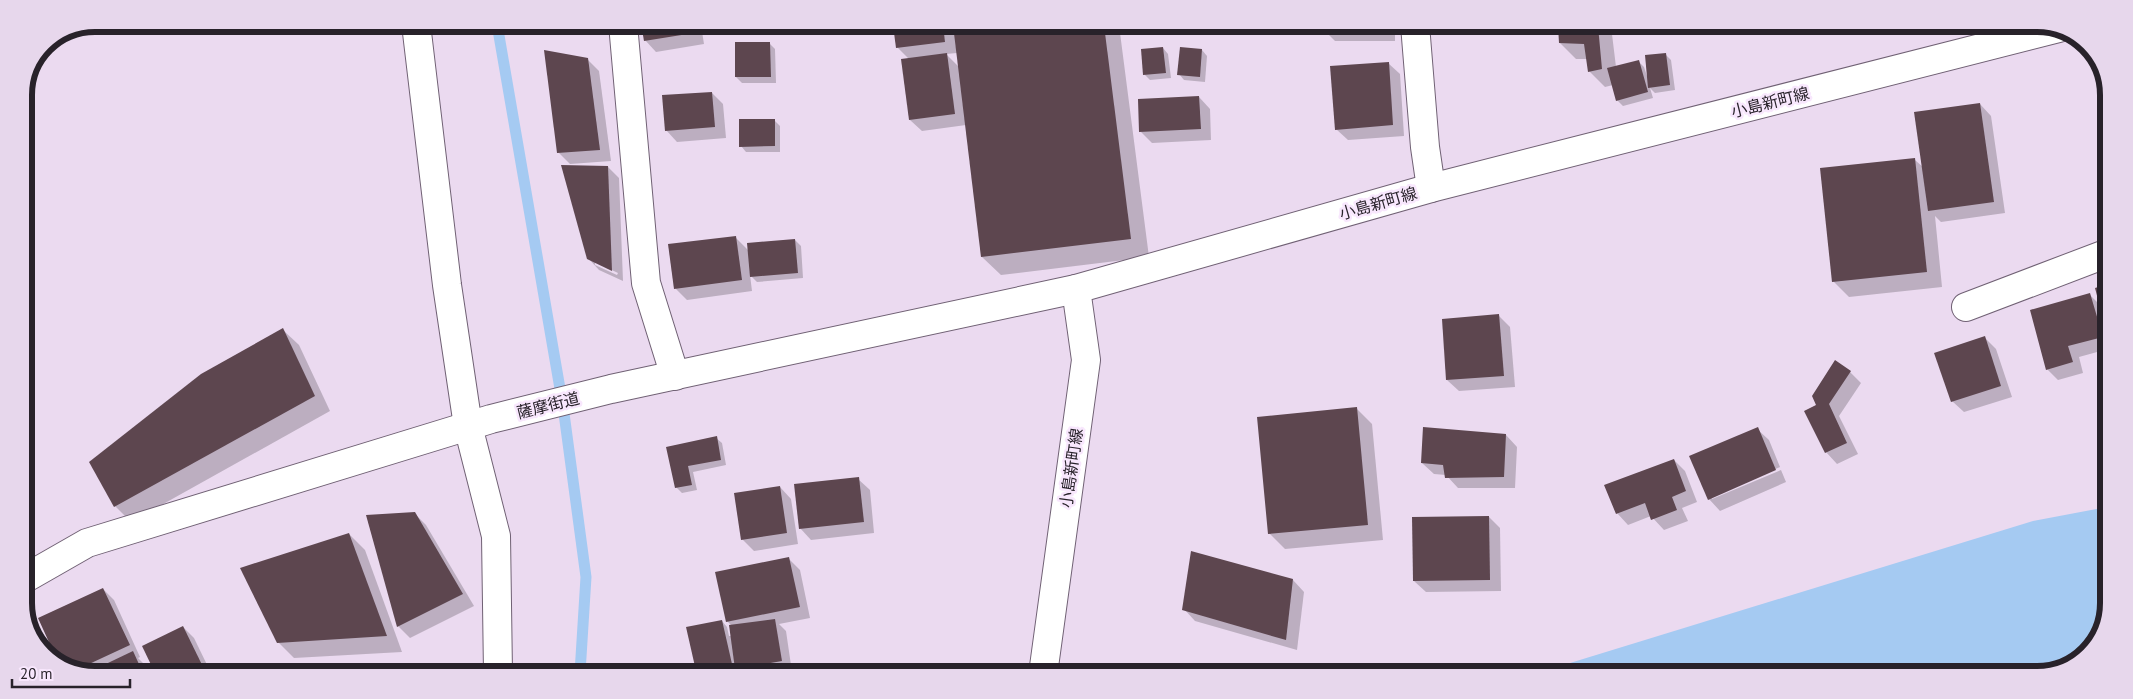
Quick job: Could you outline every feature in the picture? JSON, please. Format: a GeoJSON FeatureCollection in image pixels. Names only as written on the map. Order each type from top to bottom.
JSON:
{"type":"FeatureCollection","features":[{"type":"Feature","properties":{"kind":"street"},"geometry":{"type":"LineString","coordinates":[[417,32],[446,285],[479,423],[496,536],[498,666]]}},
{"type":"Feature","properties":{"kind":"street"},"geometry":{"type":"LineString","coordinates":[[623,32],[646,283],[675,376]]}},
{"type":"Feature","properties":{"kind":"street"},"geometry":{"type":"LineString","coordinates":[[1415,32],[1430,188]]}},
{"type":"Feature","properties":{"kind":"street","name":"小島新町線"},"geometry":{"type":"LineString","coordinates":[[1045,666],[1086,360],[1076,288],[1430,188],[2041,33]]}},
{"type":"Feature","properties":{"kind":"street"},"geometry":{"type":"LineString","coordinates":[[1966,307],[2100,256]]}},
{"type":"Feature","properties":{"kind":"street","name":"薩摩街道"},"geometry":{"type":"LineString","coordinates":[[33,574],[87,543],[479,423],[620,388],[1076,288]]}},
{"type":"Feature","properties":{"kind":"water"},"geometry":{"type":"Polygon","coordinates":[[[2100,508],[2100,611],[2098,620],[2090,638],[2082,648],[2065,660],[2057,663],[2037,666],[1560,666],[2033,521],[2100,508]]]}},
{"type":"Feature","properties":{"kind":"building"},"geometry":{"type":"Polygon","coordinates":[[[642,32],[694,33],[644,41],[642,32]]]}},
{"type":"Feature","properties":{"kind":"building"},"geometry":{"type":"Polygon","coordinates":[[[894,32],[944,32],[945,42],[896,48],[894,32]]]}},
{"type":"Feature","properties":{"kind":"building"},"geometry":{"type":"Polygon","coordinates":[[[954,32],[1105,32],[1131,239],[981,257],[954,32]]]}},
{"type":"Feature","properties":{"kind":"building"},"geometry":{"type":"Polygon","coordinates":[[[1558,32],[1599,32],[1602,69],[1588,72],[1584,44],[1559,43],[1558,32]]]}},
{"type":"Feature","properties":{"kind":"building"},"geometry":{"type":"Polygon","coordinates":[[[735,42],[770,42],[771,77],[735,77],[735,42]]]}},
{"type":"Feature","properties":{"kind":"building"},"geometry":{"type":"Polygon","coordinates":[[[1163,47],[1166,73],[1143,75],[1141,49],[1163,47]]]}},
{"type":"Feature","properties":{"kind":"building"},"geometry":{"type":"Polygon","coordinates":[[[1180,47],[1202,49],[1200,77],[1177,75],[1180,47]]]}},
{"type":"Feature","properties":{"kind":"building"},"geometry":{"type":"Polygon","coordinates":[[[544,50],[588,58],[600,150],[557,153],[544,50]]]}},
{"type":"Feature","properties":{"kind":"building"},"geometry":{"type":"Polygon","coordinates":[[[947,53],[955,114],[909,120],[901,59],[947,53]]]}},
{"type":"Feature","properties":{"kind":"building"},"geometry":{"type":"Polygon","coordinates":[[[1666,53],[1670,85],[1648,88],[1645,55],[1666,53]]]}},
{"type":"Feature","properties":{"kind":"building"},"geometry":{"type":"Polygon","coordinates":[[[1639,60],[1648,92],[1616,101],[1607,68],[1639,60]]]}},
{"type":"Feature","properties":{"kind":"building"},"geometry":{"type":"Polygon","coordinates":[[[1389,62],[1393,125],[1335,130],[1330,66],[1389,62]]]}},
{"type":"Feature","properties":{"kind":"building"},"geometry":{"type":"Polygon","coordinates":[[[712,92],[715,127],[665,131],[662,95],[712,92]]]}},
{"type":"Feature","properties":{"kind":"building"},"geometry":{"type":"Polygon","coordinates":[[[1199,96],[1201,129],[1139,132],[1138,99],[1199,96]]]}},
{"type":"Feature","properties":{"kind":"building"},"geometry":{"type":"Polygon","coordinates":[[[1980,103],[1994,202],[1928,211],[1914,112],[1980,103]]]}},
{"type":"Feature","properties":{"kind":"building"},"geometry":{"type":"Polygon","coordinates":[[[739,119],[775,119],[775,146],[739,147],[739,119]]]}},
{"type":"Feature","properties":{"kind":"building"},"geometry":{"type":"Polygon","coordinates":[[[1915,158],[1927,272],[1832,282],[1820,168],[1915,158]]]}},
{"type":"Feature","properties":{"kind":"building"},"geometry":{"type":"Polygon","coordinates":[[[561,165],[608,166],[612,271],[587,259],[561,165]]]}},
{"type":"Feature","properties":{"kind":"building"},"geometry":{"type":"Polygon","coordinates":[[[736,236],[742,280],[674,289],[668,244],[736,236]]]}},
{"type":"Feature","properties":{"kind":"building"},"geometry":{"type":"Polygon","coordinates":[[[795,239],[798,273],[750,277],[747,243],[795,239]]]}},
{"type":"Feature","properties":{"kind":"building"},"geometry":{"type":"Polygon","coordinates":[[[2100,286],[2100,307],[2095,288],[2100,286]]]}},
{"type":"Feature","properties":{"kind":"building"},"geometry":{"type":"Polygon","coordinates":[[[2090,293],[2100,327],[2100,338],[2068,346],[2073,362],[2046,370],[2030,310],[2090,293]]]}},
{"type":"Feature","properties":{"kind":"building"},"geometry":{"type":"Polygon","coordinates":[[[1499,314],[1504,376],[1446,380],[1442,319],[1499,314]]]}},
{"type":"Feature","properties":{"kind":"building"},"geometry":{"type":"Polygon","coordinates":[[[283,328],[315,396],[114,507],[89,462],[201,374],[283,328]]]}},
{"type":"Feature","properties":{"kind":"building"},"geometry":{"type":"Polygon","coordinates":[[[1985,336],[2001,386],[1951,402],[1934,353],[1985,336]]]}},
{"type":"Feature","properties":{"kind":"building"},"geometry":{"type":"Polygon","coordinates":[[[1835,360],[1851,371],[1829,404],[1847,443],[1825,453],[1804,411],[1816,405],[1812,396],[1835,360]]]}},
{"type":"Feature","properties":{"kind":"building"},"geometry":{"type":"Polygon","coordinates":[[[1357,407],[1368,525],[1268,534],[1257,417],[1357,407]]]}},
{"type":"Feature","properties":{"kind":"building"},"geometry":{"type":"Polygon","coordinates":[[[1423,427],[1506,434],[1504,477],[1445,478],[1443,465],[1421,463],[1423,427]]]}},
{"type":"Feature","properties":{"kind":"building"},"geometry":{"type":"Polygon","coordinates":[[[1758,427],[1776,470],[1708,500],[1689,456],[1758,427]]]}},
{"type":"Feature","properties":{"kind":"building"},"geometry":{"type":"Polygon","coordinates":[[[717,436],[721,460],[688,466],[692,485],[675,488],[666,447],[717,436]]]}},
{"type":"Feature","properties":{"kind":"building"},"geometry":{"type":"Polygon","coordinates":[[[1674,459],[1686,491],[1672,497],[1677,510],[1651,520],[1645,503],[1616,514],[1604,485],[1674,459]]]}},
{"type":"Feature","properties":{"kind":"building"},"geometry":{"type":"Polygon","coordinates":[[[859,477],[864,522],[799,529],[794,484],[859,477]]]}},
{"type":"Feature","properties":{"kind":"building"},"geometry":{"type":"Polygon","coordinates":[[[780,486],[787,533],[741,540],[734,493],[780,486]]]}},
{"type":"Feature","properties":{"kind":"building"},"geometry":{"type":"Polygon","coordinates":[[[415,512],[463,594],[397,627],[366,515],[415,512]]]}},
{"type":"Feature","properties":{"kind":"building"},"geometry":{"type":"Polygon","coordinates":[[[1489,516],[1490,580],[1413,581],[1412,517],[1489,516]]]}},
{"type":"Feature","properties":{"kind":"building"},"geometry":{"type":"Polygon","coordinates":[[[349,533],[387,636],[277,643],[240,568],[349,533]]]}},
{"type":"Feature","properties":{"kind":"building"},"geometry":{"type":"Polygon","coordinates":[[[1191,551],[1293,579],[1286,640],[1182,610],[1191,551]]]}},
{"type":"Feature","properties":{"kind":"building"},"geometry":{"type":"Polygon","coordinates":[[[789,557],[800,607],[726,622],[715,572],[789,557]]]}},
{"type":"Feature","properties":{"kind":"building"},"geometry":{"type":"Polygon","coordinates":[[[103,588],[130,645],[86,666],[79,664],[68,660],[52,649],[38,618],[103,588]]]}},
{"type":"Feature","properties":{"kind":"building"},"geometry":{"type":"Polygon","coordinates":[[[775,619],[782,661],[753,666],[735,666],[729,625],[775,619]]]}},
{"type":"Feature","properties":{"kind":"building"},"geometry":{"type":"Polygon","coordinates":[[[722,620],[732,664],[695,666],[686,627],[722,620]]]}},
{"type":"Feature","properties":{"kind":"building"},"geometry":{"type":"Polygon","coordinates":[[[183,626],[203,666],[152,666],[142,646],[183,626]]]}},
{"type":"Feature","properties":{"kind":"building"},"geometry":{"type":"Polygon","coordinates":[[[133,651],[140,666],[102,666],[133,651]]]}},
{"type":"Feature","properties":{"kind":"waterway"},"geometry":{"type":"LineString","coordinates":[[498,32],[563,406],[586,577],[580,666]]}}]}
